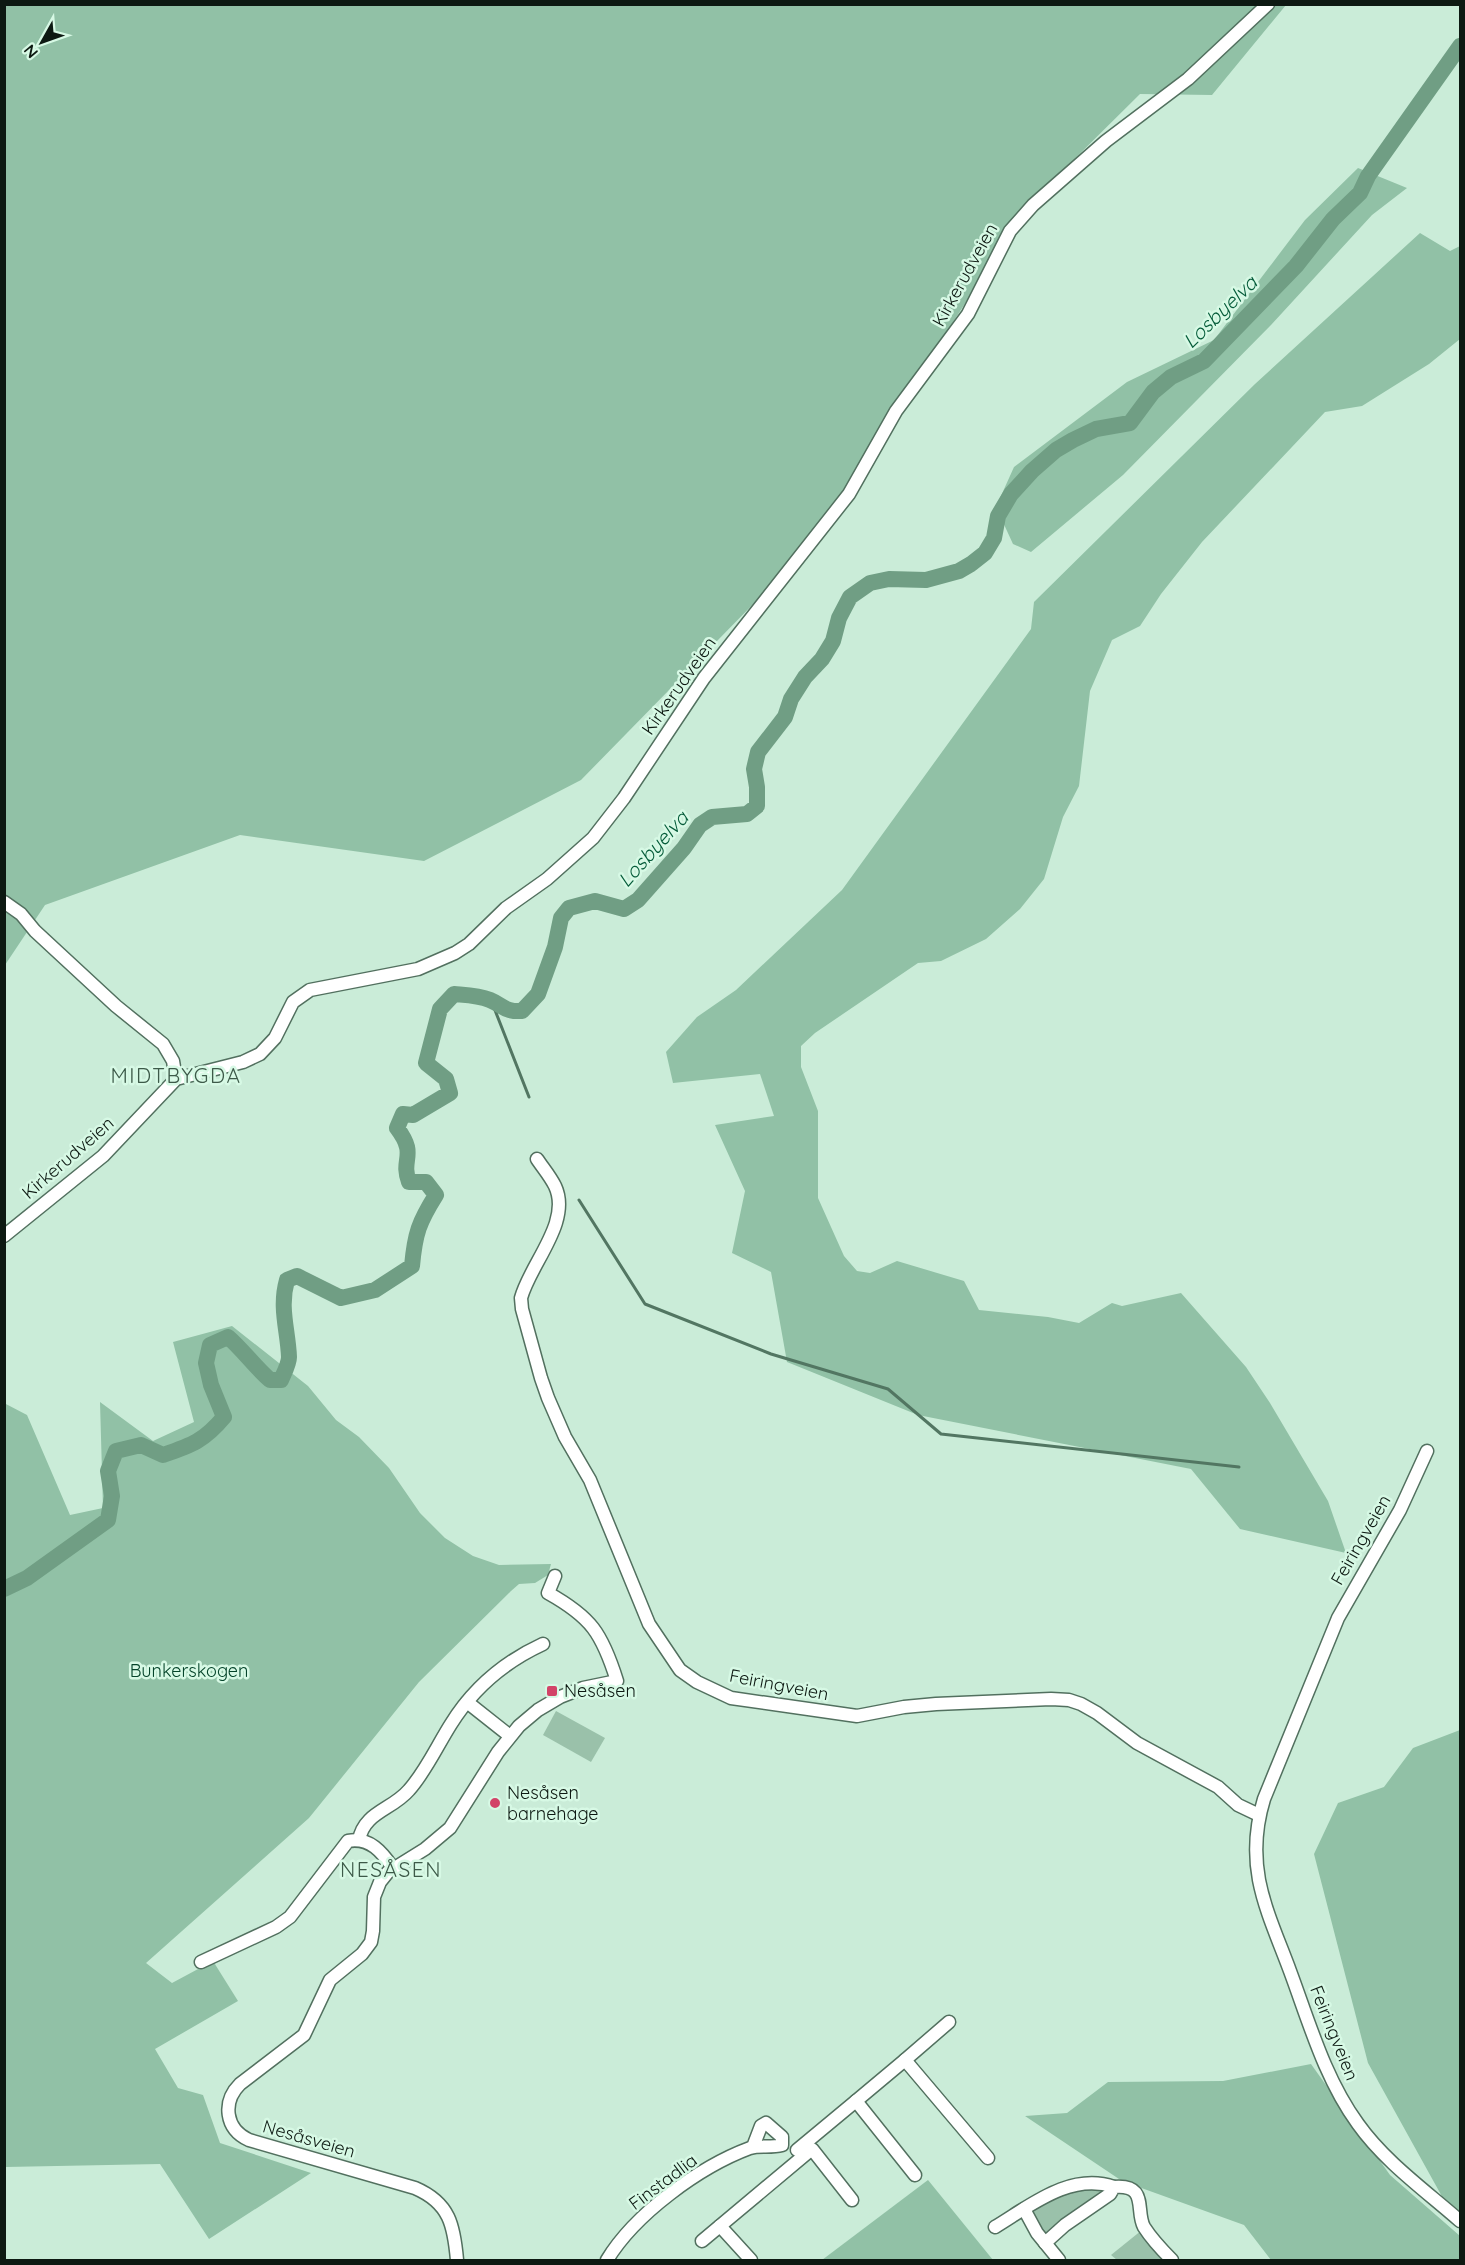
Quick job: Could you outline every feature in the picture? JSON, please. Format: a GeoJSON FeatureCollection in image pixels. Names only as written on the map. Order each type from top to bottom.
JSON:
{"type":"FeatureCollection","features":[{"type":"Feature","properties":{"kind":"street","name":"Kirkerudveien"},"geometry":{"type":"LineString","coordinates":[[4,1236],[103,1156],[176,1079],[243,1062],[260,1054],[275,1038],[293,1002],[309,990],[418,969],[469,945],[506,908],[547,879],[593,838],[624,798],[704,678],[849,494],[896,411],[968,314],[983,287],[999,249],[1015,224],[1033,205],[1106,141],[1188,79],[1268,4]]}},
{"type":"Feature","properties":{"kind":"street"},"geometry":{"type":"LineString","coordinates":[[4,902],[21,914],[35,931],[116,1006],[162,1044],[173,1061],[176,1079]]}},
{"type":"Feature","properties":{"kind":"street","name":"Feiringveien"},"geometry":{"type":"LineString","coordinates":[[537,1159],[555,1186],[560,1201],[556,1223],[521,1298],[541,1378],[565,1437],[590,1480],[649,1624],[680,1670],[697,1682],[731,1698],[857,1716],[904,1707],[936,1704],[1069,1700],[1097,1713],[1137,1743],[1218,1787],[1238,1805],[1259,1815]]}},
{"type":"Feature","properties":{"kind":"street","name":"Feiringveien"},"geometry":{"type":"LineString","coordinates":[[1427,1451],[1400,1510],[1338,1618],[1259,1815],[1256,1846],[1263,1897],[1330,2074],[1357,2123],[1375,2145],[1461,2221]]}},
{"type":"Feature","properties":{"kind":"street","name":"Nesåsveien"},"geometry":{"type":"LineString","coordinates":[[457,2260],[452,2224],[446,2212],[433,2198],[415,2188],[249,2140],[234,2129],[227,2112],[230,2097],[237,2087],[304,2036],[330,1980],[368,1947],[373,1931],[375,1891],[383,1877],[393,1868],[425,1849],[450,1828],[510,1736],[531,1714],[552,1701],[576,1690],[617,1681],[602,1640],[585,1617],[573,1607],[548,1593],[555,1576]]}},
{"type":"Feature","properties":{"kind":"street"},"geometry":{"type":"LineString","coordinates":[[359,1840],[363,1826],[371,1816],[398,1801],[409,1790],[466,1702],[487,1679],[514,1658],[543,1644]]}},
{"type":"Feature","properties":{"kind":"street"},"geometry":{"type":"LineString","coordinates":[[466,1702],[510,1736]]}},
{"type":"Feature","properties":{"kind":"street"},"geometry":{"type":"LineString","coordinates":[[201,1962],[276,1927],[290,1917],[341,1847],[348,1841],[359,1840],[373,1845],[393,1868]]}},
{"type":"Feature","properties":{"kind":"street"},"geometry":{"type":"LineString","coordinates":[[702,2241],[856,2101],[950,2022]]}},
{"type":"Feature","properties":{"kind":"street"},"geometry":{"type":"LineString","coordinates":[[905,2060],[988,2158]]}},
{"type":"Feature","properties":{"kind":"street"},"geometry":{"type":"LineString","coordinates":[[856,2101],[915,2175]]}},
{"type":"Feature","properties":{"kind":"street"},"geometry":{"type":"LineString","coordinates":[[753,2147],[761,2126],[766,2122],[782,2137],[782,2145],[802,2152],[812,2149],[852,2200]]}},
{"type":"Feature","properties":{"kind":"street","name":"Finstadlia"},"geometry":{"type":"LineString","coordinates":[[607,2260],[625,2236],[682,2186],[722,2161],[753,2147],[772,2148],[782,2145]]}},
{"type":"Feature","properties":{"kind":"street"},"geometry":{"type":"LineString","coordinates":[[995,2228],[1057,2189],[1090,2183],[1114,2187],[1123,2186],[1131,2189],[1138,2198],[1143,2226],[1173,2260]]}},
{"type":"Feature","properties":{"kind":"street"},"geometry":{"type":"LineString","coordinates":[[1045,2243],[1065,2225],[1110,2194],[1114,2187]]}},
{"type":"Feature","properties":{"kind":"street"},"geometry":{"type":"LineString","coordinates":[[1024,2209],[1037,2233],[1059,2260]]}},
{"type":"Feature","properties":{"kind":"street"},"geometry":{"type":"LineString","coordinates":[[720,2226],[749,2260]]}},
{"type":"Feature","properties":{"kind":"green space"},"geometry":{"type":"Polygon","coordinates":[[[5,5],[1286,5],[1212,95],[1140,94],[1029,204],[807,549],[581,780],[424,861],[240,835],[45,905],[5,965],[5,5]]]}},
{"type":"Feature","properties":{"kind":"green space"},"geometry":{"type":"Polygon","coordinates":[[[1358,168],[1407,188],[1372,215],[1271,325],[1123,475],[1031,552],[1013,544],[996,507],[1014,467],[1127,382],[1214,340],[1305,220],[1358,168]]]}},
{"type":"Feature","properties":{"kind":"green space"},"geometry":{"type":"Polygon","coordinates":[[[1420,233],[1450,251],[1460,246],[1460,339],[1429,364],[1362,406],[1325,412],[1202,542],[1161,594],[1140,626],[1112,640],[1090,691],[1079,786],[1063,817],[1044,879],[1020,909],[986,939],[941,961],[918,963],[815,1033],[801,1046],[801,1067],[818,1111],[818,1198],[844,1256],[857,1271],[870,1273],[897,1261],[964,1281],[979,1310],[1048,1317],[1079,1323],[1112,1303],[1122,1306],[1181,1293],[1246,1367],[1270,1403],[1328,1501],[1346,1553],[1240,1529],[1191,1469],[918,1415],[787,1362],[771,1272],[732,1253],[745,1191],[715,1125],[774,1116],[760,1074],[673,1083],[666,1052],[697,1017],[736,990],[842,890],[1031,629],[1034,602],[1255,384],[1420,233]]]}},
{"type":"Feature","properties":{"kind":"green space","name":"Bunkerskogen"},"geometry":{"type":"Polygon","coordinates":[[[232,1326],[308,1386],[336,1420],[359,1437],[389,1468],[420,1513],[445,1538],[473,1556],[499,1565],[551,1564],[548,1575],[535,1583],[519,1584],[511,1591],[419,1682],[309,1818],[146,1963],[172,1983],[213,1961],[238,2001],[155,2049],[178,2088],[203,2095],[220,2143],[311,2173],[209,2239],[160,2164],[5,2167],[4,1403],[27,1415],[70,1515],[103,1508],[100,1402],[153,1441],[194,1422],[173,1342],[232,1326]]]}},
{"type":"Feature","properties":{"kind":"green space"},"geometry":{"type":"Polygon","coordinates":[[[556,1711],[605,1738],[591,1762],[543,1735],[556,1711]]]}},
{"type":"Feature","properties":{"kind":"green space"},"geometry":{"type":"Polygon","coordinates":[[[1460,1730],[1460,2229],[1368,2063],[1314,1854],[1338,1803],[1384,1787],[1413,1748],[1460,1730]]]}},
{"type":"Feature","properties":{"kind":"green space"},"geometry":{"type":"Polygon","coordinates":[[[1311,2064],[1390,2175],[1460,2236],[1460,2260],[1271,2260],[1244,2225],[1122,2181],[1025,2116],[1067,2113],[1108,2082],[1223,2081],[1311,2064]]]}},
{"type":"Feature","properties":{"kind":"green space"},"geometry":{"type":"Polygon","coordinates":[[[928,2180],[993,2260],[822,2260],[928,2180]]]}},
{"type":"Feature","properties":{"kind":"green space"},"geometry":{"type":"Polygon","coordinates":[[[1088,2188],[1108,2191],[1044,2238],[1028,2210],[1058,2192],[1088,2188]]]}},
{"type":"Feature","properties":{"kind":"green space"},"geometry":{"type":"Polygon","coordinates":[[[1142,2230],[1167,2260],[1117,2260],[1111,2255],[1142,2230]]]}},
{"type":"Feature","properties":{"kind":"waterway","name":"Losbyelva"},"geometry":{"type":"LineString","coordinates":[[4,1589],[27,1578],[108,1520],[112,1496],[108,1471],[116,1451],[141,1445],[163,1455],[197,1441],[210,1432],[224,1417],[211,1385],[206,1363],[210,1345],[228,1337],[270,1380],[281,1380],[289,1357],[284,1310],[287,1280],[297,1276],[341,1298],[375,1290],[412,1266],[419,1228],[436,1195],[426,1182],[409,1182],[406,1167],[408,1151],[397,1128],[403,1114],[413,1115],[450,1093],[446,1079],[426,1063],[440,1009],[454,994],[481,997],[508,1010],[522,1011],[538,994],[555,947],[561,918],[569,908],[595,901],[624,909],[638,900],[684,848],[700,825],[712,817],[747,814],[757,806],[754,769],[758,752],[785,717],[791,699],[805,677],[822,659],[833,641],[839,618],[850,597],[870,583],[889,579],[926,580],[959,571],[971,564],[985,553],[994,538],[998,516],[1011,494],[1056,450],[1096,429],[1130,423],[1153,392],[1171,377],[1204,361],[1296,266],[1333,219],[1360,193],[1368,176],[1460,46]]}},
{"type":"Feature","properties":{"kind":"waterway"},"geometry":{"type":"LineString","coordinates":[[491,1000],[529,1097]]}},
{"type":"Feature","properties":{"kind":"waterway"},"geometry":{"type":"LineString","coordinates":[[579,1200],[645,1304],[771,1354],[888,1389],[941,1434],[1239,1467]]}},
{"type":"Feature","properties":{"kind":"place","name":"Nesåsen"},"geometry":{"type":"Point","coordinates":[552,1691]}},
{"type":"Feature","properties":{"kind":"place","name":"Nesåsen barnehage"},"geometry":{"type":"Point","coordinates":[495,1803]}},
{"type":"Feature","properties":{"kind":"district","name":"MIDTBYGDA"},"geometry":{"type":"Point","coordinates":[176,1076]}},
{"type":"Feature","properties":{"kind":"district","name":"NESÅSEN"},"geometry":{"type":"Point","coordinates":[391,1870]}}]}
